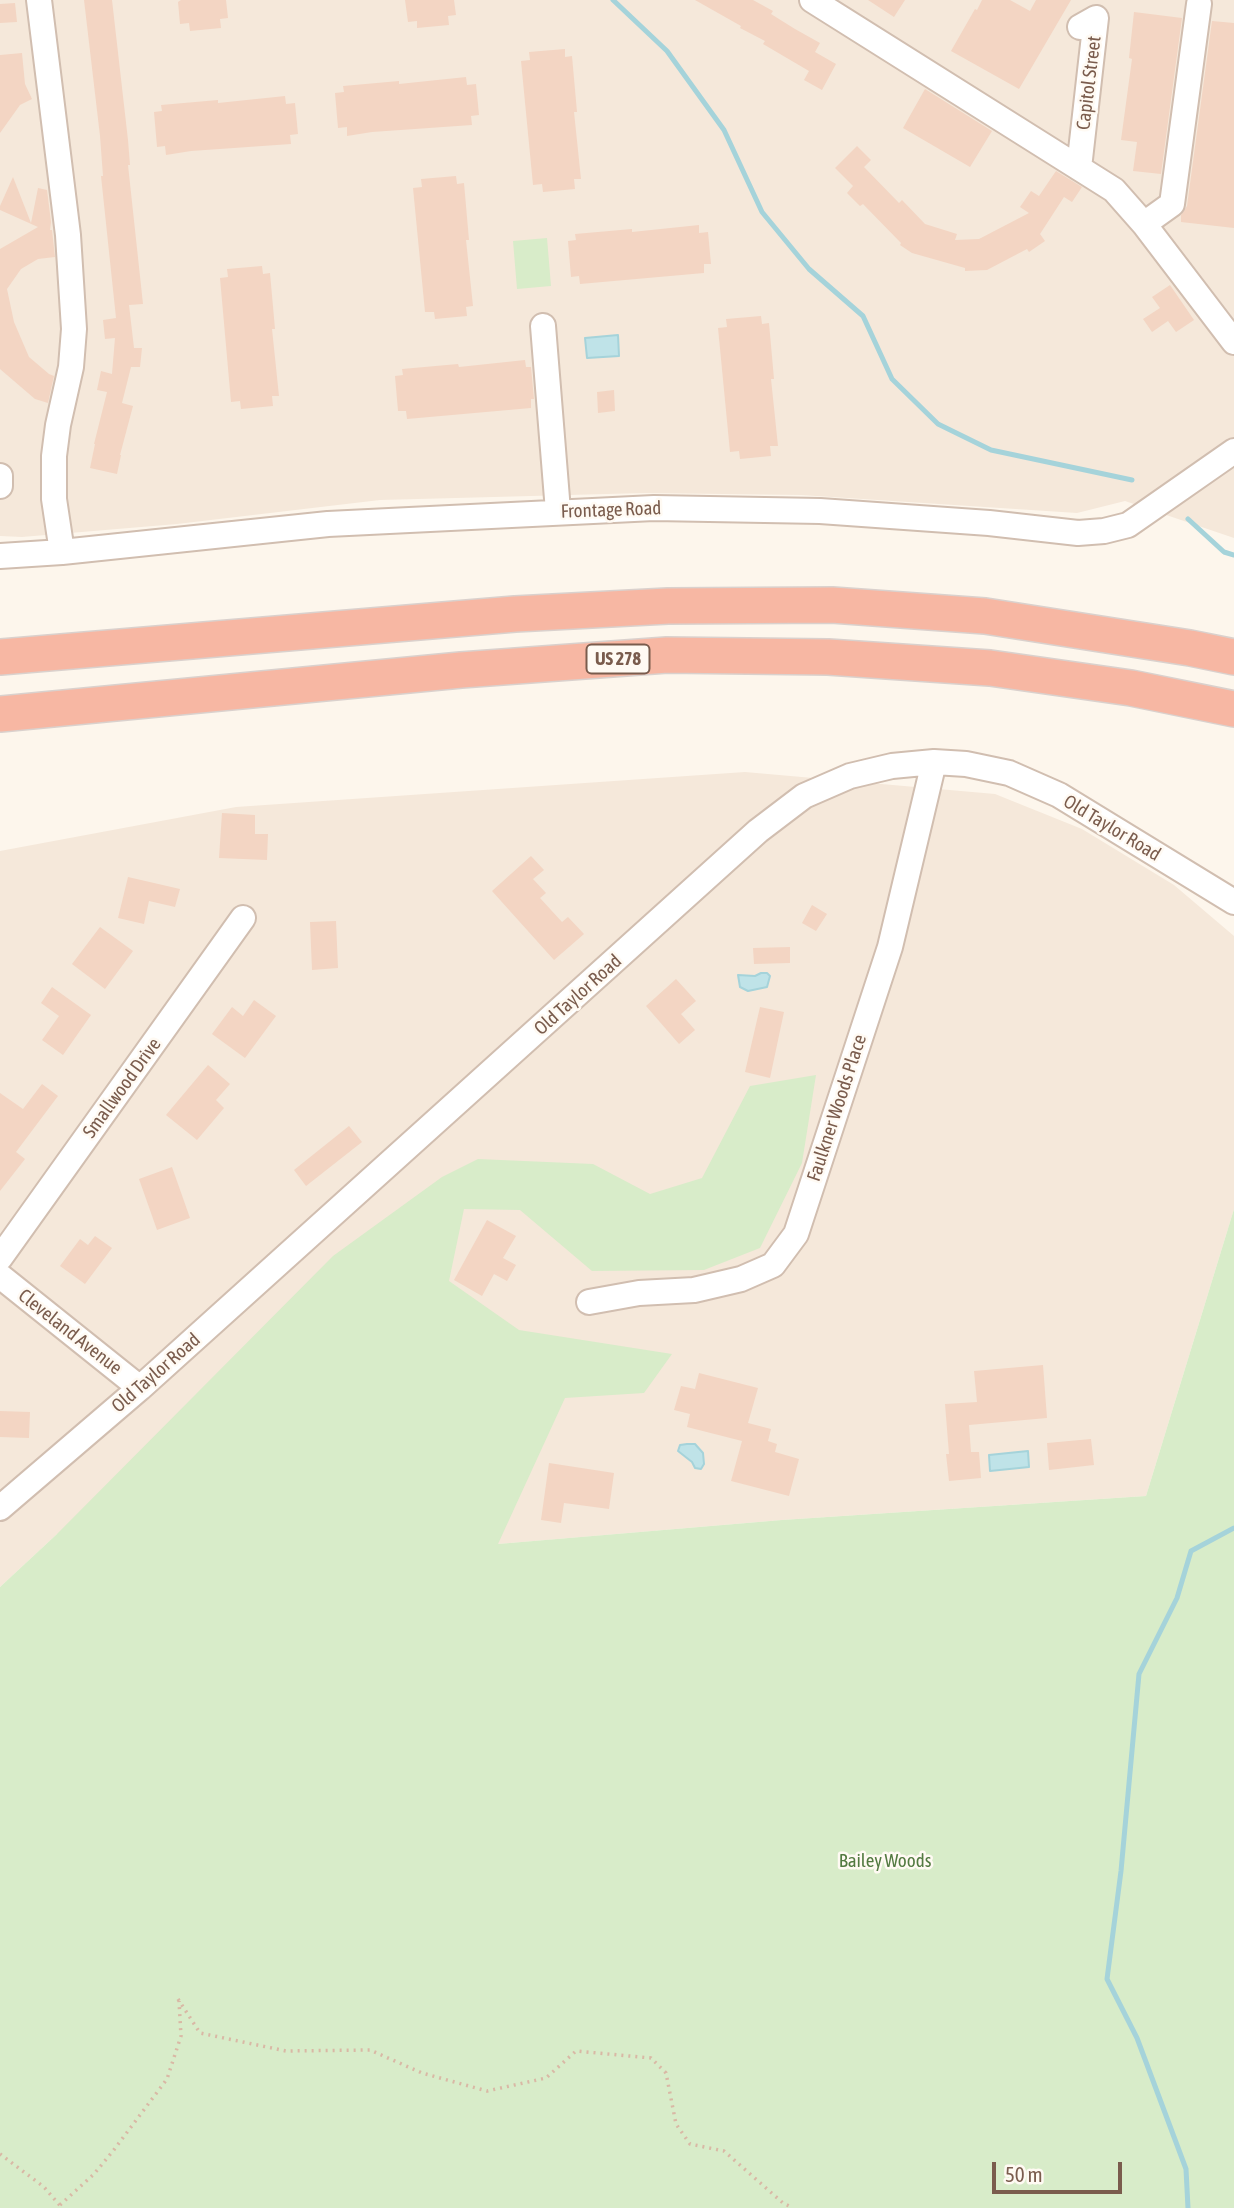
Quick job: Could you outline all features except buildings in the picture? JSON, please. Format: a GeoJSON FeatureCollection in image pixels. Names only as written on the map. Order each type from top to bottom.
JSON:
{"type":"FeatureCollection","features":[{"type":"Feature","properties":{"kind":"highway"},"geometry":{"type":"LineString","coordinates":[[0,657],[515,614],[681,606],[832,605],[985,616],[1234,654]]}},
{"type":"Feature","properties":{"kind":"highway","name":"US 278"},"geometry":{"type":"LineString","coordinates":[[0,714],[461,670],[667,656],[828,657],[990,668],[1130,688],[1234,709]]}},
{"type":"Feature","properties":{"kind":"highway"},"geometry":{"type":"LineString","coordinates":[[1130,688],[1234,725]]}},
{"type":"Feature","properties":{"kind":"street"},"geometry":{"type":"LineString","coordinates":[[39,0],[68,235],[74,329],[71,368],[54,456],[54,499],[62,552]]}},
{"type":"Feature","properties":{"kind":"street"},"geometry":{"type":"LineString","coordinates":[[818,2],[1114,190],[1144,224],[1234,342]]}},
{"type":"Feature","properties":{"kind":"street"},"geometry":{"type":"LineString","coordinates":[[1144,224],[1172,204],[1199,4]]}},
{"type":"Feature","properties":{"kind":"street","name":"Capitol Street"},"geometry":{"type":"LineString","coordinates":[[1079,168],[1096,18],[1080,27]]}},
{"type":"Feature","properties":{"kind":"street"},"geometry":{"type":"LineString","coordinates":[[543,326],[558,511]]}},
{"type":"Feature","properties":{"kind":"street","name":"Frontage Road"},"geometry":{"type":"LineString","coordinates":[[0,556],[62,552],[328,523],[654,508],[820,511],[989,523],[1078,533],[1104,531],[1129,526],[1234,451]]}},
{"type":"Feature","properties":{"kind":"street"},"geometry":{"type":"LineString","coordinates":[[0,476],[0,486]]}},
{"type":"Feature","properties":{"kind":"street","name":"Old Taylor Road"},"geometry":{"type":"LineString","coordinates":[[0,1508],[140,1388],[758,831],[804,796],[850,776],[892,766],[934,762],[966,764],[1009,773],[1059,795],[1234,902]]}},
{"type":"Feature","properties":{"kind":"street","name":"Faulkner Woods Place"},"geometry":{"type":"LineString","coordinates":[[589,1302],[639,1293],[694,1290],[741,1279],[773,1265],[796,1234],[890,947],[934,762]]}},
{"type":"Feature","properties":{"kind":"street","name":"Smallwood Drive"},"geometry":{"type":"LineString","coordinates":[[0,1258],[243,918]]}},
{"type":"Feature","properties":{"kind":"street","name":"Cleveland Avenue"},"geometry":{"type":"LineString","coordinates":[[0,1276],[140,1388]]}},
{"type":"Feature","properties":{"kind":"path"},"geometry":{"type":"LineString","coordinates":[[0,2154],[44,2187],[61,2207],[94,2174],[167,2079],[181,2036],[178,1999],[200,2033],[286,2051],[370,2050],[422,2073],[487,2091],[547,2078],[576,2051],[651,2058],[666,2073],[677,2124],[690,2144],[724,2151],[783,2203],[793,2208]]}},
{"type":"Feature","properties":{"kind":"shaded area"},"geometry":{"type":"Polygon","coordinates":[[[0,0],[1234,0],[1234,538],[1125,501],[1077,513],[801,495],[645,493],[380,500],[177,524],[22,537],[0,536],[0,0]]]}},
{"type":"Feature","properties":{"kind":"shaded area"},"geometry":{"type":"Polygon","coordinates":[[[745,772],[995,794],[1082,829],[1174,885],[1234,936],[1234,1209],[1146,1496],[782,1520],[463,1547],[57,1534],[0,1587],[0,851],[236,807],[745,772]]]}},
{"type":"Feature","properties":{"kind":"green space"},"geometry":{"type":"Polygon","coordinates":[[[547,238],[551,286],[517,289],[513,241],[547,238]]]}},
{"type":"Feature","properties":{"kind":"green space","name":"Bailey Woods"},"geometry":{"type":"Polygon","coordinates":[[[816,1075],[802,1163],[760,1248],[704,1270],[592,1271],[520,1210],[464,1209],[449,1281],[519,1330],[672,1354],[644,1393],[565,1398],[498,1544],[782,1520],[1146,1496],[1234,1209],[1234,2208],[0,2208],[0,1587],[57,1534],[333,1256],[442,1177],[478,1159],[593,1164],[650,1194],[702,1178],[750,1086],[816,1075]]]}},
{"type":"Feature","properties":{"kind":"water"},"geometry":{"type":"Polygon","coordinates":[[[618,335],[619,356],[587,358],[585,338],[618,335]]]}},
{"type":"Feature","properties":{"kind":"water"},"geometry":{"type":"Polygon","coordinates":[[[761,973],[770,976],[767,987],[748,991],[740,987],[738,975],[755,976],[761,973]]]}},
{"type":"Feature","properties":{"kind":"water"},"geometry":{"type":"Polygon","coordinates":[[[695,1444],[703,1453],[704,1464],[701,1469],[695,1468],[692,1462],[678,1451],[680,1445],[695,1444]]]}},
{"type":"Feature","properties":{"kind":"water"},"geometry":{"type":"Polygon","coordinates":[[[1028,1451],[1029,1467],[990,1471],[989,1455],[1028,1451]]]}},
{"type":"Feature","properties":{"kind":"waterway"},"geometry":{"type":"LineString","coordinates":[[613,0],[667,51],[724,130],[762,212],[809,269],[863,316],[892,379],[938,424],[991,450],[1132,480]]}},
{"type":"Feature","properties":{"kind":"waterway"},"geometry":{"type":"LineString","coordinates":[[1188,519],[1224,552],[1234,555]]}},
{"type":"Feature","properties":{"kind":"waterway"},"geometry":{"type":"LineString","coordinates":[[1188,2208],[1186,2169],[1137,2038],[1107,1979],[1121,1871],[1139,1674],[1177,1598],[1191,1551],[1234,1528]]}}]}
